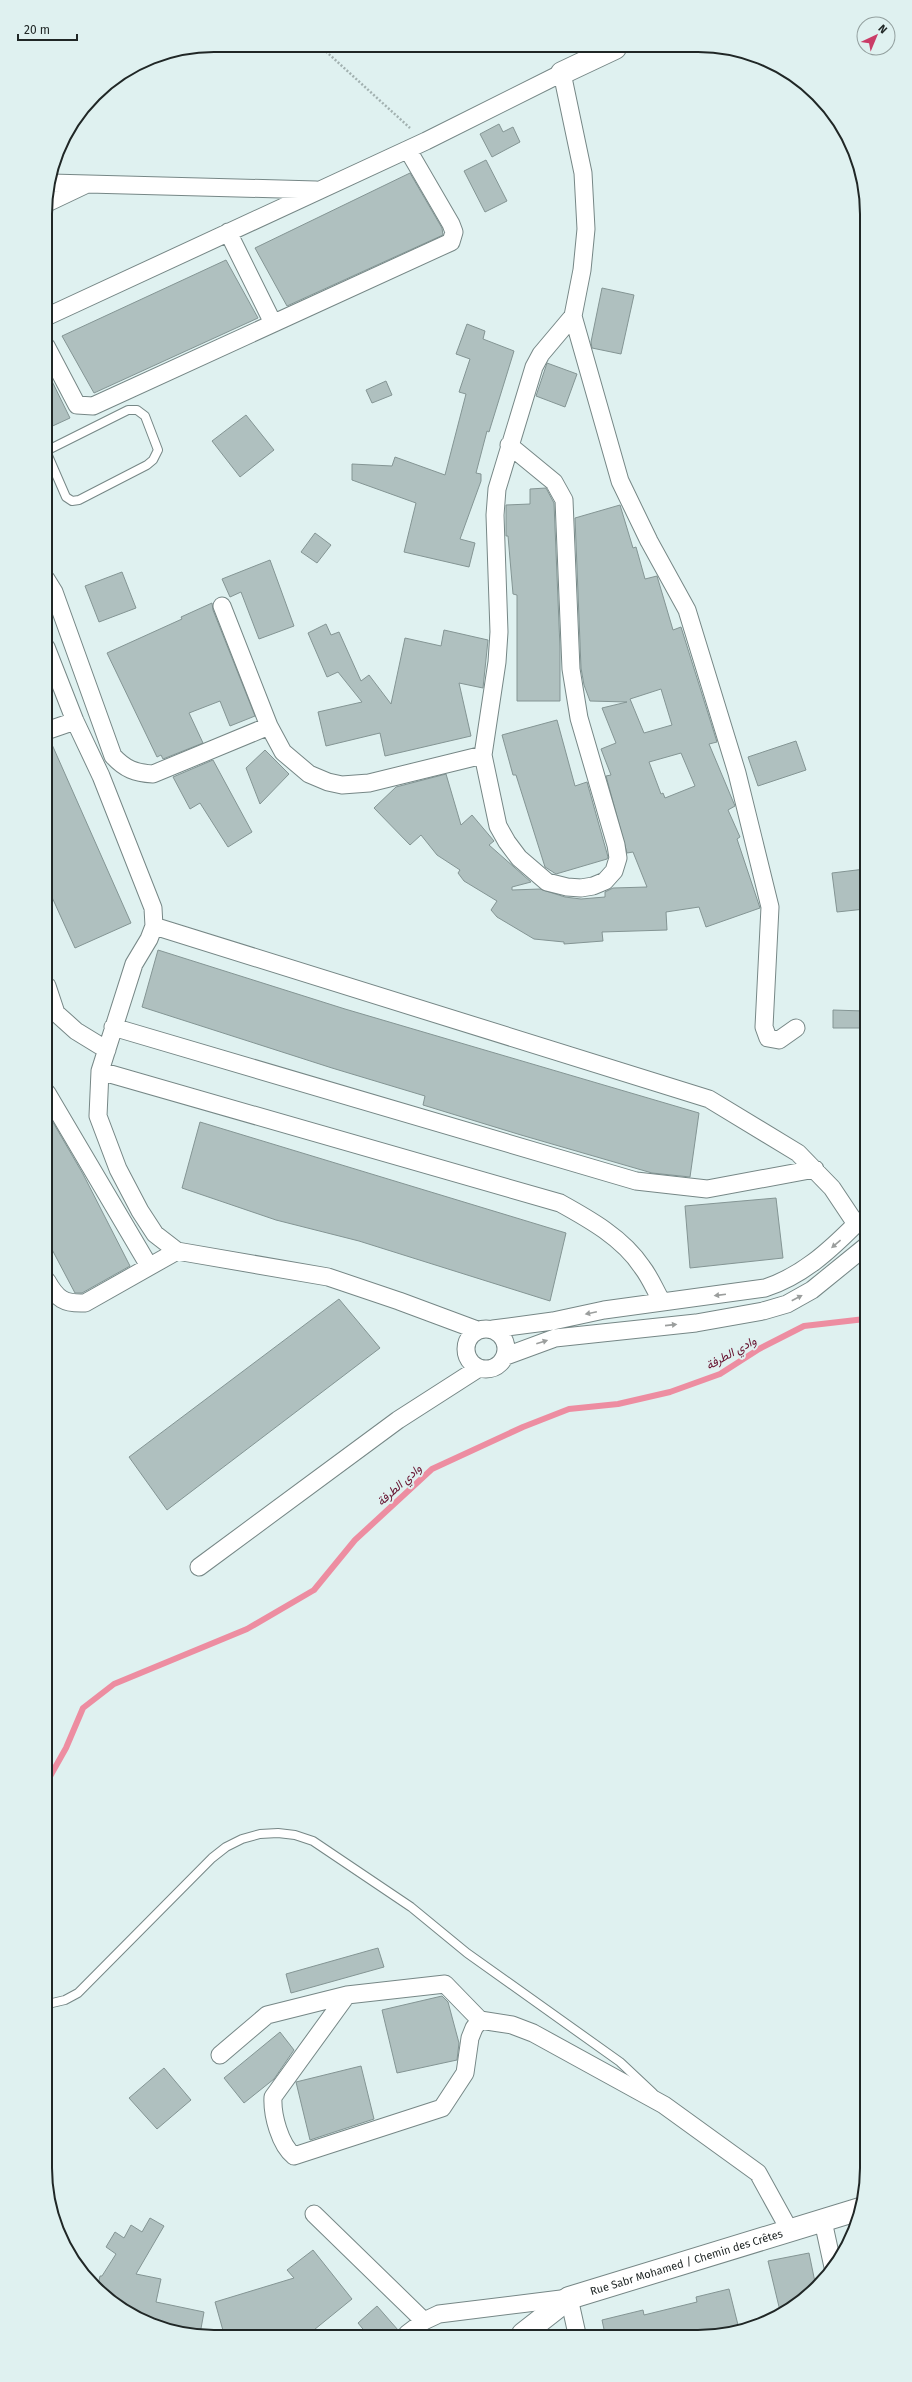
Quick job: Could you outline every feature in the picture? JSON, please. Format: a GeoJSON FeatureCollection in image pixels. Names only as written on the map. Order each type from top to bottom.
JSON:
{"type":"FeatureCollection","features":[{"type":"Feature","properties":{"kind":"street"},"geometry":{"type":"LineString","coordinates":[[52,314],[408,150],[607,52]]}},
{"type":"Feature","properties":{"kind":"street"},"geometry":{"type":"LineString","coordinates":[[562,73],[583,173],[586,229],[582,270],[573,316],[620,481],[649,541],[688,610],[737,773],[770,906],[764,1027],[768,1038],[779,1040],[796,1028]]}},
{"type":"Feature","properties":{"kind":"street"},"geometry":{"type":"LineString","coordinates":[[52,357],[77,405],[93,406],[451,242],[454,232],[451,224],[408,150]]}},
{"type":"Feature","properties":{"kind":"street"},"geometry":{"type":"LineString","coordinates":[[55,183],[320,190]]}},
{"type":"Feature","properties":{"kind":"street"},"geometry":{"type":"LineString","coordinates":[[52,200],[86,184]]}},
{"type":"Feature","properties":{"kind":"street"},"geometry":{"type":"LineString","coordinates":[[228,232],[274,323]]}},
{"type":"Feature","properties":{"kind":"street"},"geometry":{"type":"LineString","coordinates":[[509,445],[554,482],[564,500],[571,669],[575,697],[616,845],[618,858],[614,871],[605,881],[593,886],[581,888],[547,882],[519,858],[506,842],[498,826],[483,755],[497,662],[499,632],[497,489],[509,445],[534,367],[541,354],[573,316]]}},
{"type":"Feature","properties":{"kind":"street"},"geometry":{"type":"LineString","coordinates":[[52,589],[113,756],[124,767],[138,773],[153,774],[269,726]]}},
{"type":"Feature","properties":{"kind":"street"},"geometry":{"type":"LineString","coordinates":[[222,606],[269,726],[283,752],[295,764],[309,774],[328,782],[342,785],[368,783],[483,755]]}},
{"type":"Feature","properties":{"kind":"street"},"geometry":{"type":"LineString","coordinates":[[52,662],[75,721],[101,776],[153,908],[154,926],[149,939],[134,964],[100,1071],[98,1116],[118,1169],[140,1211],[155,1234],[178,1251],[328,1277],[485,1330],[500,1333],[507,1348],[506,1356]]}},
{"type":"Feature","properties":{"kind":"street"},"geometry":{"type":"LineString","coordinates":[[52,729],[75,721]]}},
{"type":"Feature","properties":{"kind":"street"},"geometry":{"type":"LineString","coordinates":[[154,926],[708,1099],[798,1153],[815,1169],[860,1221]]}},
{"type":"Feature","properties":{"kind":"street"},"geometry":{"type":"LineString","coordinates":[[52,1002],[56,1013],[76,1031],[106,1050]]}},
{"type":"Feature","properties":{"kind":"street"},"geometry":{"type":"LineString","coordinates":[[113,1027],[636,1181],[706,1189],[815,1169]]}},
{"type":"Feature","properties":{"kind":"street"},"geometry":{"type":"LineString","coordinates":[[100,1071],[560,1203],[605,1230],[624,1246],[642,1266],[662,1302]]}},
{"type":"Feature","properties":{"kind":"street"},"geometry":{"type":"LineString","coordinates":[[52,1102],[149,1266]]}},
{"type":"Feature","properties":{"kind":"street"},"geometry":{"type":"LineString","coordinates":[[480,1368],[467,1358],[465,1350],[466,1342],[485,1330],[662,1302],[751,1291],[779,1283],[805,1270],[860,1223]]}},
{"type":"Feature","properties":{"kind":"street"},"geometry":{"type":"LineString","coordinates":[[52,1290],[54,1294],[69,1303],[85,1303],[178,1251]]}},
{"type":"Feature","properties":{"kind":"street"},"geometry":{"type":"LineString","coordinates":[[199,1568],[398,1420],[480,1368],[495,1368],[506,1356],[563,1337],[696,1323],[763,1311],[787,1304],[812,1290],[860,1251]]}},
{"type":"Feature","properties":{"kind":"street"},"geometry":{"type":"LineString","coordinates":[[220,2055],[267,2014],[347,1996],[445,1984],[480,2020],[512,2025],[533,2033],[664,2105],[758,2173],[790,2231]]}},
{"type":"Feature","properties":{"kind":"street"},"geometry":{"type":"LineString","coordinates":[[347,1996],[273,2097],[273,2104],[285,2146],[294,2156],[442,2108],[465,2073],[470,2038],[474,2028],[480,2020]]}},
{"type":"Feature","properties":{"kind":"street","name":"Rue Sabr Mohamed / Chemin des Crêtes"},"geometry":{"type":"LineString","coordinates":[[528,2330],[569,2298],[854,2211]]}},
{"type":"Feature","properties":{"kind":"street"},"geometry":{"type":"LineString","coordinates":[[314,2214],[424,2321]]}},
{"type":"Feature","properties":{"kind":"street"},"geometry":{"type":"LineString","coordinates":[[823,2221],[832,2260]]}},
{"type":"Feature","properties":{"kind":"street"},"geometry":{"type":"LineString","coordinates":[[412,2330],[424,2321],[439,2314],[569,2298],[576,2330]]}},
{"type":"Feature","properties":{"kind":"lane"},"geometry":{"type":"LineString","coordinates":[[52,448],[128,410],[137,410],[145,416],[158,450],[153,460],[147,465],[79,500],[72,501],[66,497],[52,465]]}},
{"type":"Feature","properties":{"kind":"lane"},"geometry":{"type":"LineString","coordinates":[[52,2003],[65,2000],[78,1993],[212,1858],[226,1847],[242,1838],[260,1834],[278,1833],[295,1835],[312,1841],[411,1907],[467,1953],[620,2062],[642,2081],[664,2105]]}},
{"type":"Feature","properties":{"kind":"path"},"geometry":{"type":"LineString","coordinates":[[327,52],[426,141]]}},
{"type":"Feature","properties":{"kind":"building"},"geometry":{"type":"Polygon","coordinates":[[[499,124],[503,132],[513,127],[520,142],[492,157],[480,134],[499,124]]]}},
{"type":"Feature","properties":{"kind":"building"},"geometry":{"type":"Polygon","coordinates":[[[486,160],[507,201],[485,212],[464,171],[486,160]]]}},
{"type":"Feature","properties":{"kind":"building"},"geometry":{"type":"Polygon","coordinates":[[[410,173],[442,228],[443,235],[287,306],[255,248],[410,173]]]}},
{"type":"Feature","properties":{"kind":"building"},"geometry":{"type":"Polygon","coordinates":[[[226,260],[258,318],[94,393],[62,336],[226,260]]]}},
{"type":"Feature","properties":{"kind":"building"},"geometry":{"type":"Polygon","coordinates":[[[602,288],[634,295],[621,354],[592,348],[591,342],[602,288]]]}},
{"type":"Feature","properties":{"kind":"building"},"geometry":{"type":"Polygon","coordinates":[[[467,324],[485,331],[483,339],[514,351],[489,432],[487,431],[476,473],[481,474],[481,481],[460,539],[475,543],[469,567],[404,552],[416,503],[352,480],[352,464],[392,466],[395,457],[445,475],[466,394],[459,392],[470,359],[456,354],[467,324]]]}},
{"type":"Feature","properties":{"kind":"building"},"geometry":{"type":"Polygon","coordinates":[[[547,363],[577,374],[565,407],[536,396],[547,363]]]}},
{"type":"Feature","properties":{"kind":"building"},"geometry":{"type":"Polygon","coordinates":[[[52,381],[70,418],[52,426],[52,381]]]}},
{"type":"Feature","properties":{"kind":"building"},"geometry":{"type":"Polygon","coordinates":[[[386,381],[392,395],[372,403],[366,390],[386,381]]]}},
{"type":"Feature","properties":{"kind":"building"},"geometry":{"type":"Polygon","coordinates":[[[246,415],[274,450],[240,477],[212,441],[246,415]]]}},
{"type":"Feature","properties":{"kind":"building"},"geometry":{"type":"Polygon","coordinates":[[[546,488],[554,503],[560,648],[560,701],[517,701],[517,595],[513,594],[508,536],[506,536],[506,505],[530,504],[530,489],[546,488]]]}},
{"type":"Feature","properties":{"kind":"building"},"geometry":{"type":"Polygon","coordinates":[[[620,505],[633,548],[636,547],[645,579],[657,576],[673,630],[681,627],[717,742],[709,744],[735,806],[728,810],[740,837],[737,839],[760,908],[706,927],[699,907],[666,912],[667,930],[602,932],[603,941],[564,944],[564,942],[534,939],[497,917],[491,910],[497,901],[464,881],[458,873],[460,870],[437,855],[421,835],[410,845],[374,808],[396,787],[446,774],[461,825],[472,815],[494,841],[489,845],[531,882],[512,887],[512,890],[540,889],[565,897],[581,899],[605,897],[605,892],[613,888],[647,887],[633,852],[627,853],[606,776],[611,775],[601,749],[616,743],[602,708],[627,702],[590,701],[584,685],[581,668],[575,518],[620,505]],[[661,689],[630,699],[644,733],[672,725],[661,689]],[[681,753],[649,762],[661,794],[663,793],[665,798],[695,786],[681,753]]]}},
{"type":"Feature","properties":{"kind":"building"},"geometry":{"type":"Polygon","coordinates":[[[315,533],[331,545],[317,563],[301,552],[315,533]]]}},
{"type":"Feature","properties":{"kind":"building"},"geometry":{"type":"Polygon","coordinates":[[[270,560],[294,626],[259,639],[241,592],[230,597],[222,579],[270,560]]]}},
{"type":"Feature","properties":{"kind":"building"},"geometry":{"type":"Polygon","coordinates":[[[122,572],[136,608],[99,622],[85,586],[122,572]]]}},
{"type":"Feature","properties":{"kind":"building"},"geometry":{"type":"Polygon","coordinates":[[[212,603],[213,610],[255,716],[230,726],[220,701],[189,713],[203,743],[163,759],[161,755],[157,757],[107,653],[182,619],[181,617],[212,603]]]}},
{"type":"Feature","properties":{"kind":"building"},"geometry":{"type":"Polygon","coordinates":[[[326,624],[331,635],[339,632],[361,681],[369,675],[391,704],[405,638],[441,646],[444,630],[488,640],[483,688],[459,683],[471,736],[385,756],[380,733],[326,746],[318,712],[362,702],[338,672],[327,677],[308,633],[326,624]]]}},
{"type":"Feature","properties":{"kind":"building"},"geometry":{"type":"Polygon","coordinates":[[[557,720],[575,786],[587,782],[608,857],[607,859],[556,874],[545,867],[516,775],[513,775],[502,735],[557,720]]]}},
{"type":"Feature","properties":{"kind":"building"},"geometry":{"type":"Polygon","coordinates":[[[796,741],[806,770],[758,786],[748,757],[796,741]]]}},
{"type":"Feature","properties":{"kind":"building"},"geometry":{"type":"Polygon","coordinates":[[[52,745],[131,923],[75,948],[52,897],[52,745]]]}},
{"type":"Feature","properties":{"kind":"building"},"geometry":{"type":"Polygon","coordinates":[[[265,750],[289,774],[260,804],[246,768],[265,750]]]}},
{"type":"Feature","properties":{"kind":"building"},"geometry":{"type":"Polygon","coordinates":[[[213,760],[252,832],[228,847],[200,803],[190,809],[173,777],[213,760]]]}},
{"type":"Feature","properties":{"kind":"building"},"geometry":{"type":"Polygon","coordinates":[[[860,870],[860,910],[837,912],[832,873],[860,870]]]}},
{"type":"Feature","properties":{"kind":"building"},"geometry":{"type":"Polygon","coordinates":[[[158,950],[345,1009],[699,1113],[690,1177],[652,1173],[423,1105],[425,1096],[142,1007],[158,950]]]}},
{"type":"Feature","properties":{"kind":"building"},"geometry":{"type":"Polygon","coordinates":[[[833,1010],[860,1011],[860,1028],[833,1028],[833,1010]]]}},
{"type":"Feature","properties":{"kind":"building"},"geometry":{"type":"Polygon","coordinates":[[[52,1121],[83,1174],[130,1266],[82,1293],[75,1293],[52,1249],[52,1121]]]}},
{"type":"Feature","properties":{"kind":"building"},"geometry":{"type":"Polygon","coordinates":[[[200,1122],[566,1233],[550,1301],[359,1241],[276,1220],[182,1188],[200,1122]]]}},
{"type":"Feature","properties":{"kind":"building"},"geometry":{"type":"Polygon","coordinates":[[[776,1198],[783,1258],[690,1268],[685,1206],[776,1198]]]}},
{"type":"Feature","properties":{"kind":"building"},"geometry":{"type":"Polygon","coordinates":[[[339,1299],[380,1348],[167,1510],[129,1457],[339,1299]]]}},
{"type":"Feature","properties":{"kind":"building"},"geometry":{"type":"Polygon","coordinates":[[[378,1948],[384,1967],[291,1993],[286,1974],[378,1948]]]}},
{"type":"Feature","properties":{"kind":"building"},"geometry":{"type":"Polygon","coordinates":[[[442,1996],[448,2002],[459,2043],[457,2060],[397,2073],[382,2010],[442,1996]]]}},
{"type":"Feature","properties":{"kind":"building"},"geometry":{"type":"Polygon","coordinates":[[[280,2032],[294,2050],[274,2079],[244,2103],[224,2078],[280,2032]]]}},
{"type":"Feature","properties":{"kind":"building"},"geometry":{"type":"Polygon","coordinates":[[[361,2066],[374,2119],[310,2140],[296,2082],[361,2066]]]}},
{"type":"Feature","properties":{"kind":"building"},"geometry":{"type":"Polygon","coordinates":[[[164,2068],[191,2100],[157,2129],[129,2098],[164,2068]]]}},
{"type":"Feature","properties":{"kind":"building"},"geometry":{"type":"Polygon","coordinates":[[[150,2218],[164,2226],[136,2274],[161,2279],[156,2302],[204,2312],[201,2330],[182,2327],[152,2318],[124,2303],[99,2283],[100,2276],[102,2276],[116,2254],[106,2247],[115,2232],[124,2238],[131,2225],[142,2232],[150,2218]]]}},
{"type":"Feature","properties":{"kind":"building"},"geometry":{"type":"Polygon","coordinates":[[[313,2250],[352,2299],[314,2330],[223,2330],[215,2302],[294,2278],[287,2270],[313,2250]]]}},
{"type":"Feature","properties":{"kind":"building"},"geometry":{"type":"Polygon","coordinates":[[[809,2253],[815,2281],[797,2297],[779,2308],[768,2261],[809,2253]]]}},
{"type":"Feature","properties":{"kind":"building"},"geometry":{"type":"Polygon","coordinates":[[[729,2289],[738,2325],[709,2330],[604,2330],[602,2320],[643,2310],[644,2315],[697,2302],[696,2297],[729,2289]]]}},
{"type":"Feature","properties":{"kind":"building"},"geometry":{"type":"Polygon","coordinates":[[[377,2306],[398,2330],[364,2330],[358,2323],[377,2306]]]}},
{"type":"Feature","properties":{"kind":"waterway","name":"وادي الطرفة"},"geometry":{"type":"LineString","coordinates":[[52,1773],[66,1748],[83,1708],[114,1684],[247,1629],[314,1590],[355,1540],[432,1469],[523,1427],[569,1409],[618,1404],[670,1392],[720,1374],[759,1349],[804,1326],[860,1320]]}}]}
